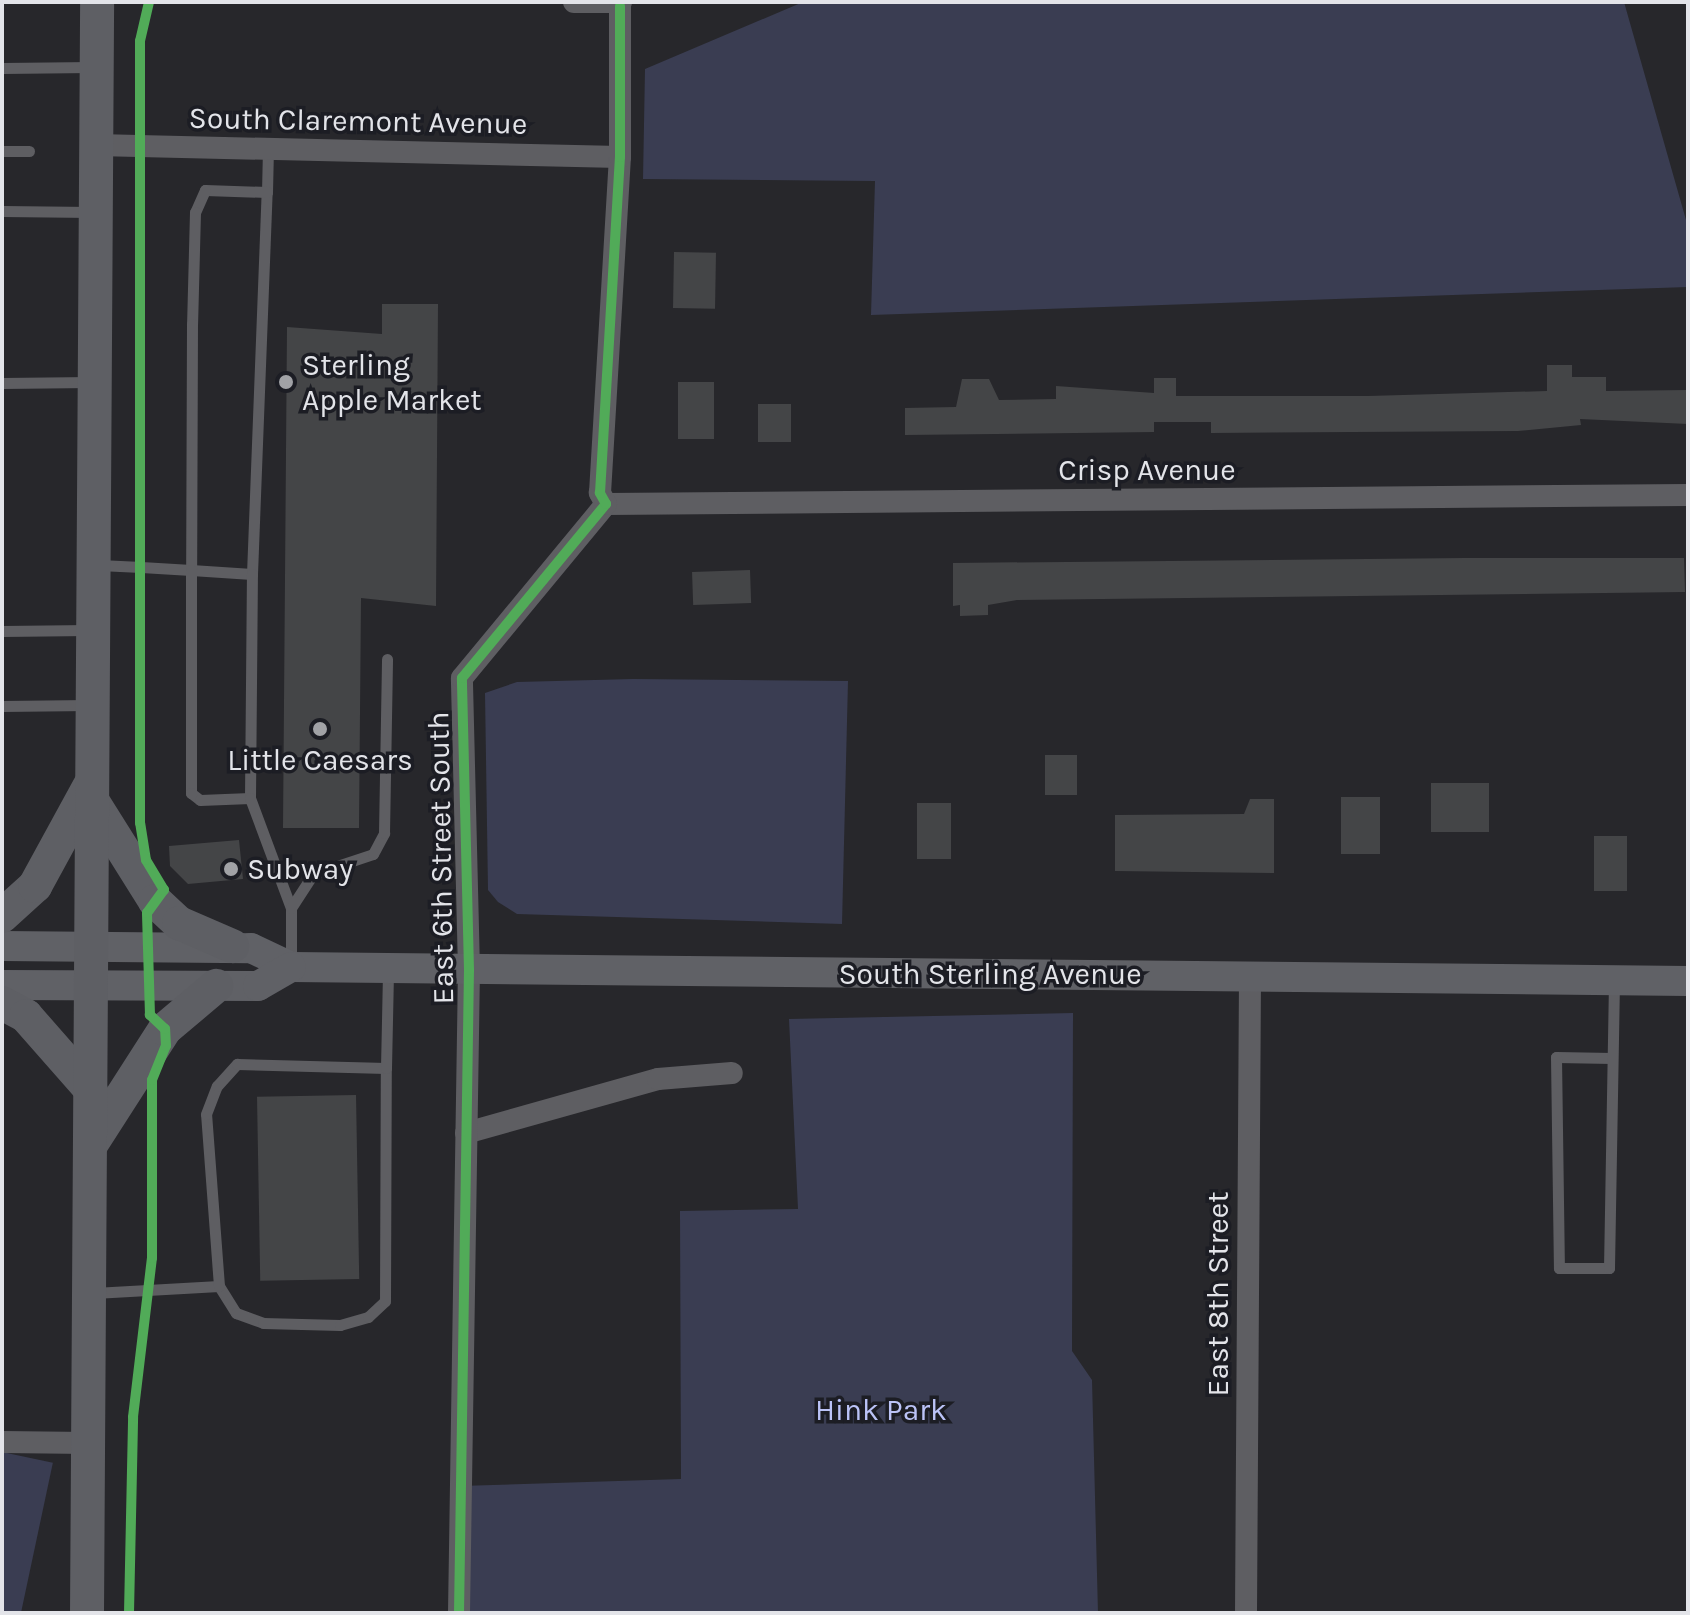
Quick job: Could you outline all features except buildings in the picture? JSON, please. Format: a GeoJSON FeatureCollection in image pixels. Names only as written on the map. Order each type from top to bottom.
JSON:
{"type":"FeatureCollection","features":[{"type":"Feature","properties":{"kind":"main road"},"geometry":{"type":"LineString","coordinates":[[87,1613],[97,2]]}},
{"type":"Feature","properties":{"kind":"main road"},"geometry":{"type":"LineString","coordinates":[[2,916],[35,886],[92,790]]}},
{"type":"Feature","properties":{"kind":"main road"},"geometry":{"type":"LineString","coordinates":[[92,790],[155,901],[179,923],[232,946]]}},
{"type":"Feature","properties":{"kind":"main road","name":"South Sterling Avenue"},"geometry":{"type":"LineString","coordinates":[[2,946],[232,946],[291,967],[1688,981]]}},
{"type":"Feature","properties":{"kind":"main road","name":"South Sterling Avenue"},"geometry":{"type":"LineString","coordinates":[[2,985],[258,986],[291,967]]}},
{"type":"Feature","properties":{"kind":"main road"},"geometry":{"type":"LineString","coordinates":[[90,1146],[165,1029],[216,986]]}},
{"type":"Feature","properties":{"kind":"main road"},"geometry":{"type":"LineString","coordinates":[[2,1003],[26,1016],[91,1090]]}},
{"type":"Feature","properties":{"kind":"street"},"geometry":{"type":"LineString","coordinates":[[574,2],[623,3],[620,157],[600,493],[606,504]]}},
{"type":"Feature","properties":{"kind":"street","name":"South Claremont Avenue"},"geometry":{"type":"LineString","coordinates":[[96,145],[620,157]]}},
{"type":"Feature","properties":{"kind":"street","name":"Crisp Avenue"},"geometry":{"type":"LineString","coordinates":[[606,504],[1688,495]]}},
{"type":"Feature","properties":{"kind":"street","name":"East 6th Street South"},"geometry":{"type":"LineString","coordinates":[[459,1613],[469,970],[462,678],[606,504]]}},
{"type":"Feature","properties":{"kind":"street","name":"East 8th Street"},"geometry":{"type":"LineString","coordinates":[[1246,1613],[1250,976]]}},
{"type":"Feature","properties":{"kind":"street"},"geometry":{"type":"LineString","coordinates":[[466,1133],[658,1079],[732,1073]]}},
{"type":"Feature","properties":{"kind":"street"},"geometry":{"type":"LineString","coordinates":[[2,1442],[88,1443]]}},
{"type":"Feature","properties":{"kind":"lane"},"geometry":{"type":"LineString","coordinates":[[2,68],[96,67]]}},
{"type":"Feature","properties":{"kind":"lane"},"geometry":{"type":"LineString","coordinates":[[268,148],[252,574],[250,798],[291,908],[291,967]]}},
{"type":"Feature","properties":{"kind":"lane"},"geometry":{"type":"LineString","coordinates":[[2,151],[29,151]]}},
{"type":"Feature","properties":{"kind":"lane"},"geometry":{"type":"LineString","coordinates":[[250,798],[200,800],[191,793],[195,212],[205,190],[267,192]]}},
{"type":"Feature","properties":{"kind":"lane"},"geometry":{"type":"LineString","coordinates":[[2,211],[96,212]]}},
{"type":"Feature","properties":{"kind":"lane"},"geometry":{"type":"LineString","coordinates":[[2,383],[96,382]]}},
{"type":"Feature","properties":{"kind":"lane"},"geometry":{"type":"LineString","coordinates":[[94,565],[252,574]]}},
{"type":"Feature","properties":{"kind":"lane"},"geometry":{"type":"LineString","coordinates":[[2,631],[94,630]]}},
{"type":"Feature","properties":{"kind":"lane"},"geometry":{"type":"LineString","coordinates":[[291,908],[313,874],[373,854],[384,833],[387,659]]}},
{"type":"Feature","properties":{"kind":"lane"},"geometry":{"type":"LineString","coordinates":[[2,706],[94,705]]}},
{"type":"Feature","properties":{"kind":"lane"},"geometry":{"type":"LineString","coordinates":[[386,1068],[237,1064],[217,1086],[206,1114],[219,1286],[236,1313],[263,1323],[340,1325],[368,1317],[385,1301],[388,968]]}},
{"type":"Feature","properties":{"kind":"lane"},"geometry":{"type":"LineString","coordinates":[[1612,1058],[1556,1057],[1559,1268],[1609,1268],[1614,981]]}},
{"type":"Feature","properties":{"kind":"lane"},"geometry":{"type":"LineString","coordinates":[[89,1294],[219,1286]]}},
{"type":"Feature","properties":{"kind":"green space"},"geometry":{"type":"Polygon","coordinates":[[[803,2],[1624,2],[1688,227],[1688,287],[871,315],[875,181],[643,179],[645,69],[803,2]]]}},
{"type":"Feature","properties":{"kind":"green space"},"geometry":{"type":"Polygon","coordinates":[[[633,679],[848,681],[842,924],[517,914],[498,902],[488,890],[485,693],[517,682],[633,679]]]}},
{"type":"Feature","properties":{"kind":"green space","name":"Hink Park"},"geometry":{"type":"Polygon","coordinates":[[[1073,1013],[1072,1351],[1092,1380],[1098,1613],[459,1613],[460,1486],[681,1479],[680,1211],[798,1209],[789,1019],[1073,1013]]]}},
{"type":"Feature","properties":{"kind":"green space"},"geometry":{"type":"Polygon","coordinates":[[[2,1452],[53,1463],[21,1613],[2,1613],[2,1452]]]}},
{"type":"Feature","properties":{"kind":"cycle path"},"geometry":{"type":"LineString","coordinates":[[129,1613],[133,1417],[152,1258],[152,1080],[166,1046],[165,1029],[150,1015],[147,913],[164,890],[146,860],[140,823],[140,41],[149,2]]}},
{"type":"Feature","properties":{"kind":"cycle path"},"geometry":{"type":"LineString","coordinates":[[459,1613],[469,970],[462,678],[606,504],[600,493],[620,157],[620,6]]}},
{"type":"Feature","properties":{"kind":"place","name":"Sterling Apple Market"},"geometry":{"type":"Point","coordinates":[286,382]}},
{"type":"Feature","properties":{"kind":"place","name":"Little Caesars"},"geometry":{"type":"Point","coordinates":[320,729]}},
{"type":"Feature","properties":{"kind":"place","name":"Subway"},"geometry":{"type":"Point","coordinates":[231,869]}}]}
